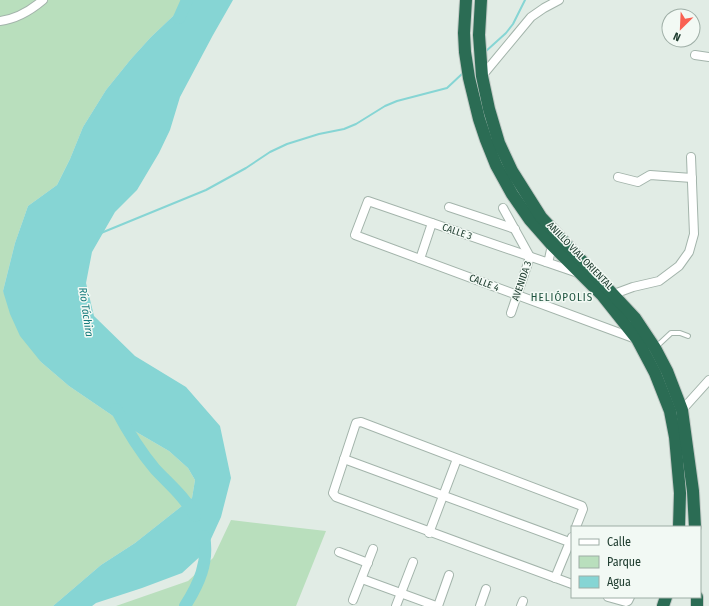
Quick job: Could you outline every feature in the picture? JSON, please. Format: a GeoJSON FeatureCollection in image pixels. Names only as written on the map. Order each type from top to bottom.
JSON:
{"type":"FeatureCollection","features":[{"type":"Feature","properties":{"kind":"highway","name":"ANILLO VIAL ORIENTAL"},"geometry":{"type":"LineString","coordinates":[[466,0],[464,33],[465,52],[470,84],[479,119],[496,164],[512,194],[530,220],[552,245],[602,295],[620,317],[637,339],[655,373],[670,411],[679,486],[679,526]]}},
{"type":"Feature","properties":{"kind":"highway","name":"ANILLO VIAL ORIENTAL"},"geometry":{"type":"LineString","coordinates":[[481,0],[479,35],[482,76],[489,109],[499,142],[523,191],[541,217],[635,318],[655,348],[667,371],[682,410],[693,491],[695,526]]}},
{"type":"Feature","properties":{"kind":"street"},"geometry":{"type":"LineString","coordinates":[[0,21],[16,18],[34,8],[42,0]]}},
{"type":"Feature","properties":{"kind":"street"},"geometry":{"type":"LineString","coordinates":[[482,76],[531,17],[559,0]]}},
{"type":"Feature","properties":{"kind":"street"},"geometry":{"type":"LineString","coordinates":[[695,55],[709,57]]}},
{"type":"Feature","properties":{"kind":"street"},"geometry":{"type":"LineString","coordinates":[[614,294],[633,287],[659,281],[679,266],[688,252],[694,234],[691,157]]}},
{"type":"Feature","properties":{"kind":"street"},"geometry":{"type":"LineString","coordinates":[[618,177],[638,182],[650,175],[692,178]]}},
{"type":"Feature","properties":{"kind":"street","name":"CALLE 3"},"geometry":{"type":"LineString","coordinates":[[355,235],[368,201],[581,274]]}},
{"type":"Feature","properties":{"kind":"street"},"geometry":{"type":"LineString","coordinates":[[449,207],[515,229]]}},
{"type":"Feature","properties":{"kind":"street","name":"AVENIDA 3"},"geometry":{"type":"LineString","coordinates":[[503,208],[530,257],[511,313]]}},
{"type":"Feature","properties":{"kind":"street"},"geometry":{"type":"LineString","coordinates":[[420,259],[432,223]]}},
{"type":"Feature","properties":{"kind":"street","name":"CALLE 4"},"geometry":{"type":"LineString","coordinates":[[355,235],[637,339]]}},
{"type":"Feature","properties":{"kind":"street"},"geometry":{"type":"LineString","coordinates":[[546,262],[549,259],[552,245]]}},
{"type":"Feature","properties":{"kind":"street"},"geometry":{"type":"LineString","coordinates":[[612,330],[620,317]]}},
{"type":"Feature","properties":{"kind":"street"},"geometry":{"type":"LineString","coordinates":[[682,410],[709,380]]}},
{"type":"Feature","properties":{"kind":"street"},"geometry":{"type":"LineString","coordinates":[[571,584],[429,533],[334,496],[333,493],[356,423],[361,422],[582,506],[583,509],[576,526]]}},
{"type":"Feature","properties":{"kind":"street"},"geometry":{"type":"LineString","coordinates":[[344,459],[571,541],[556,578]]}},
{"type":"Feature","properties":{"kind":"street"},"geometry":{"type":"LineString","coordinates":[[429,533],[457,459]]}},
{"type":"Feature","properties":{"kind":"street"},"geometry":{"type":"LineString","coordinates":[[354,600],[373,549]]}},
{"type":"Feature","properties":{"kind":"street"},"geometry":{"type":"LineString","coordinates":[[339,552],[368,563]]}},
{"type":"Feature","properties":{"kind":"street"},"geometry":{"type":"LineString","coordinates":[[396,606],[413,562]]}},
{"type":"Feature","properties":{"kind":"street"},"geometry":{"type":"LineString","coordinates":[[362,579],[437,606],[449,575]]}},
{"type":"Feature","properties":{"kind":"street"},"geometry":{"type":"LineString","coordinates":[[480,606],[486,589]]}},
{"type":"Feature","properties":{"kind":"street"},"geometry":{"type":"LineString","coordinates":[[611,598],[622,602],[629,598]]}},
{"type":"Feature","properties":{"kind":"lane"},"geometry":{"type":"LineString","coordinates":[[655,348],[671,333],[680,333],[688,336]]}},
{"type":"Feature","properties":{"kind":"green space"},"geometry":{"type":"Polygon","coordinates":[[[0,0],[190,0],[151,37],[106,90],[83,127],[70,159],[57,185],[28,206],[15,243],[3,291],[41,362],[69,386],[138,433],[169,451],[188,468],[195,480],[192,498],[135,543],[101,565],[53,606],[0,606],[0,0]]]}},
{"type":"Feature","properties":{"kind":"green space"},"geometry":{"type":"Polygon","coordinates":[[[231,520],[326,531],[296,606],[116,606],[188,581],[213,558],[231,520]]]}},
{"type":"Feature","properties":{"kind":"water"},"geometry":{"type":"Polygon","coordinates":[[[190,0],[233,0],[180,97],[170,130],[159,153],[137,190],[115,212],[92,252],[86,283],[94,316],[135,356],[186,387],[220,426],[231,478],[221,517],[205,552],[182,573],[96,603],[92,606],[53,606],[101,565],[135,543],[192,498],[195,480],[188,468],[169,451],[138,433],[69,386],[41,362],[20,336],[10,314],[3,291],[15,243],[28,206],[57,185],[70,159],[83,127],[106,90],[151,37],[190,0]]]}},
{"type":"Feature","properties":{"kind":"waterway","name":"Río Táchira"},"geometry":{"type":"LineString","coordinates":[[179,18],[187,0]]}},
{"type":"Feature","properties":{"kind":"waterway"},"geometry":{"type":"LineString","coordinates":[[485,52],[506,33],[513,24],[525,0]]}},
{"type":"Feature","properties":{"kind":"waterway"},"geometry":{"type":"LineString","coordinates":[[101,233],[206,190],[246,168],[270,152],[287,144],[319,134],[344,129],[397,101],[447,88],[463,73]]}},
{"type":"Feature","properties":{"kind":"waterway","name":"Río Táchira"},"geometry":{"type":"LineString","coordinates":[[116,409],[144,455],[155,469],[182,497],[195,516]]}},
{"type":"Feature","properties":{"kind":"waterway","name":"Río Táchira"},"geometry":{"type":"LineString","coordinates":[[185,606],[195,589],[202,572],[205,555],[204,536]]}},
{"type":"Feature","properties":{"kind":"district","name":"HELIÓPOLIS"},"geometry":{"type":"Point","coordinates":[562,297]}}]}
